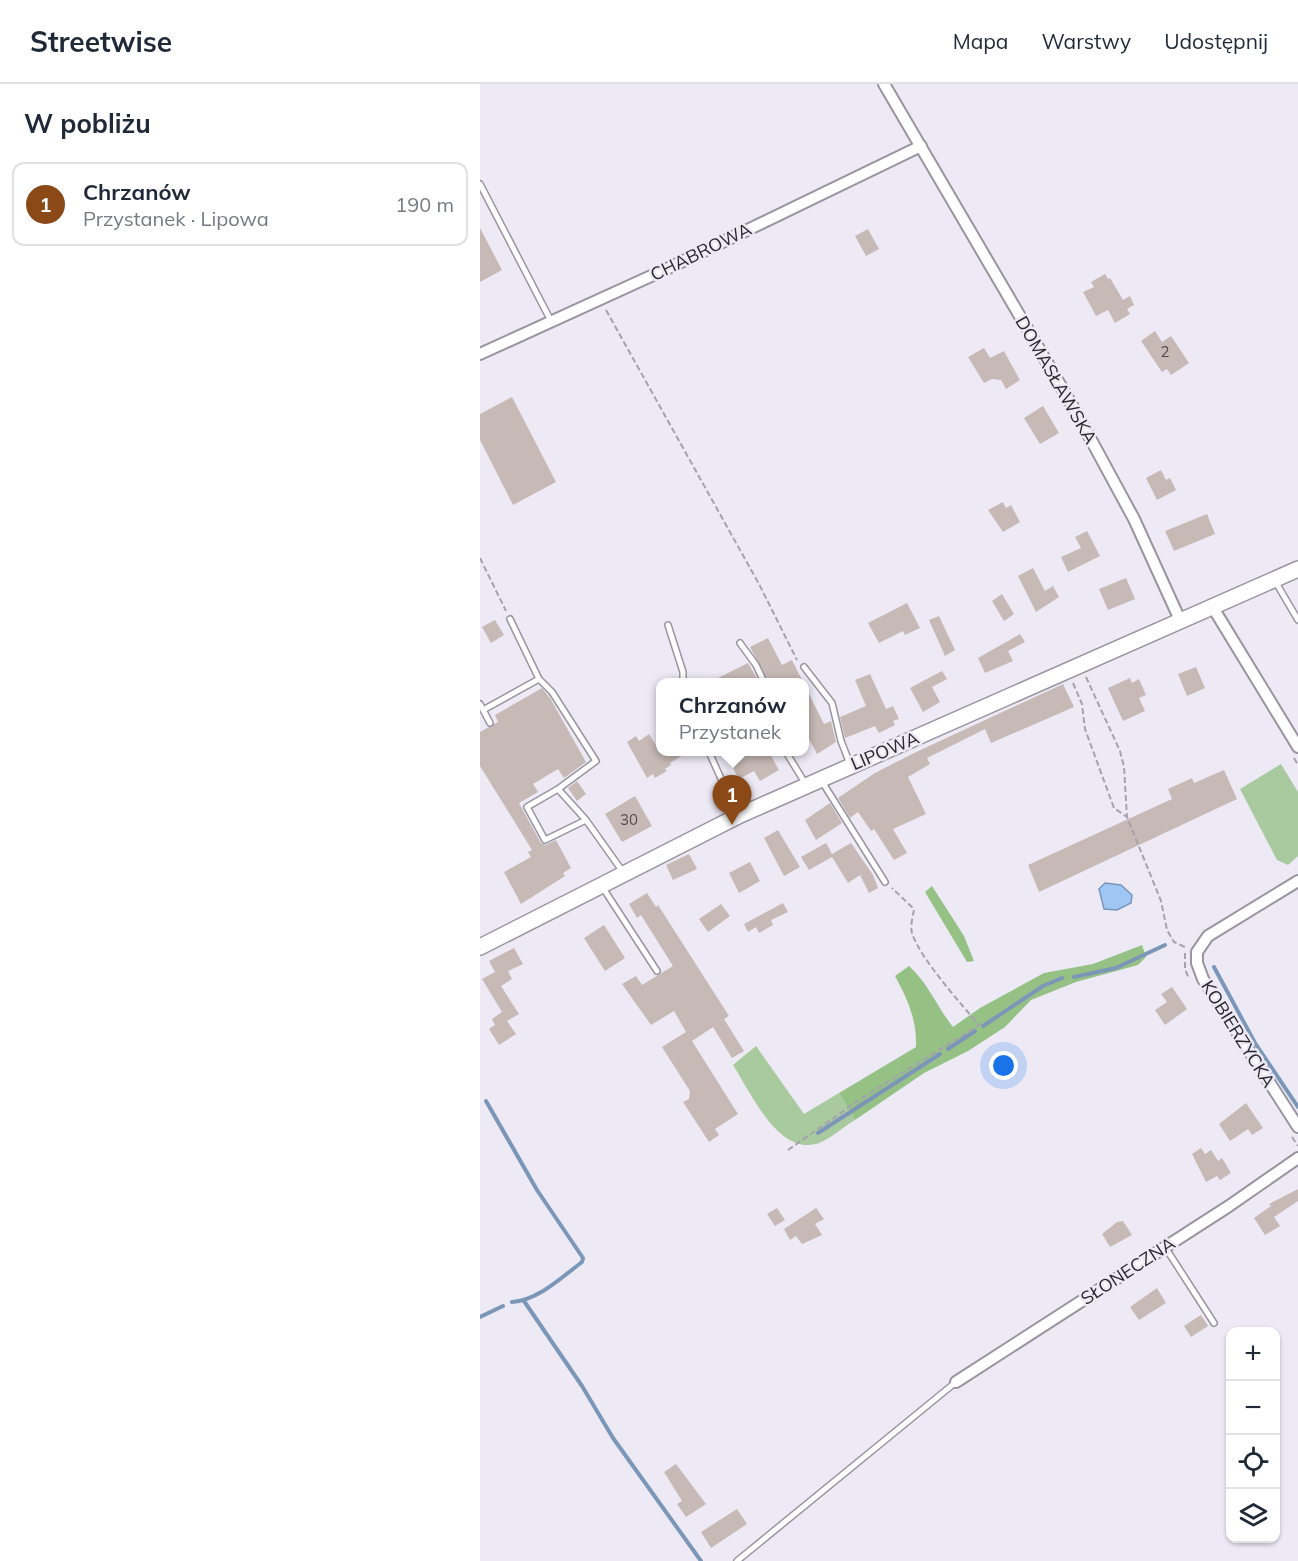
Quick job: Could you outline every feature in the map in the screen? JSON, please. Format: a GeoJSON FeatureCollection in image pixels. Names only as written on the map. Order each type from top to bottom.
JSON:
{"type":"FeatureCollection","features":[{"type":"Feature","properties":{"kind":"street","name":"DOMASŁAWSKA"},"geometry":{"type":"LineString","coordinates":[[884,84],[1076,412],[1134,519],[1180,620]]}},
{"type":"Feature","properties":{"kind":"street","name":"CHABROWA"},"geometry":{"type":"LineString","coordinates":[[480,354],[600,300],[921,146]]}},
{"type":"Feature","properties":{"kind":"street","name":"LIPOWA"},"geometry":{"type":"LineString","coordinates":[[480,947],[624,872],[820,778],[1298,569]]}},
{"type":"Feature","properties":{"kind":"street"},"geometry":{"type":"LineString","coordinates":[[1212,606],[1298,747]]}},
{"type":"Feature","properties":{"kind":"street"},"geometry":{"type":"LineString","coordinates":[[1198,949],[1208,936],[1298,881]]}},
{"type":"Feature","properties":{"kind":"street","name":"KOBIERZYCKA"},"geometry":{"type":"LineString","coordinates":[[1198,949],[1197,963],[1203,979],[1298,1127]]}},
{"type":"Feature","properties":{"kind":"street","name":"SŁONECZNA"},"geometry":{"type":"LineString","coordinates":[[956,1382],[1298,1158]]}},
{"type":"Feature","properties":{"kind":"lane"},"geometry":{"type":"LineString","coordinates":[[480,184],[552,322]]}},
{"type":"Feature","properties":{"kind":"lane"},"geometry":{"type":"LineString","coordinates":[[1274,579],[1298,620]]}},
{"type":"Feature","properties":{"kind":"lane"},"geometry":{"type":"LineString","coordinates":[[510,619],[539,679],[552,692],[596,761],[558,789],[528,807],[545,840],[586,820]]}},
{"type":"Feature","properties":{"kind":"lane"},"geometry":{"type":"LineString","coordinates":[[668,625],[683,678]]}},
{"type":"Feature","properties":{"kind":"lane"},"geometry":{"type":"LineString","coordinates":[[740,643],[762,678]]}},
{"type":"Feature","properties":{"kind":"lane"},"geometry":{"type":"LineString","coordinates":[[804,667],[832,703],[841,741],[851,765]]}},
{"type":"Feature","properties":{"kind":"lane"},"geometry":{"type":"LineString","coordinates":[[490,723],[482,707],[539,679]]}},
{"type":"Feature","properties":{"kind":"lane"},"geometry":{"type":"LineString","coordinates":[[711,756],[738,816]]}},
{"type":"Feature","properties":{"kind":"lane"},"geometry":{"type":"LineString","coordinates":[[788,756],[806,785]]}},
{"type":"Feature","properties":{"kind":"lane"},"geometry":{"type":"LineString","coordinates":[[820,778],[885,882]]}},
{"type":"Feature","properties":{"kind":"lane"},"geometry":{"type":"LineString","coordinates":[[558,789],[586,820],[624,872]]}},
{"type":"Feature","properties":{"kind":"lane"},"geometry":{"type":"LineString","coordinates":[[601,884],[657,971]]}},
{"type":"Feature","properties":{"kind":"lane"},"geometry":{"type":"LineString","coordinates":[[1165,1247],[1214,1323]]}},
{"type":"Feature","properties":{"kind":"lane"},"geometry":{"type":"LineString","coordinates":[[737,1561],[956,1382]]}},
{"type":"Feature","properties":{"kind":"path"},"geometry":{"type":"LineString","coordinates":[[600,300],[759,584],[787,644],[804,667]]}},
{"type":"Feature","properties":{"kind":"path"},"geometry":{"type":"LineString","coordinates":[[480,558],[510,619]]}},
{"type":"Feature","properties":{"kind":"path"},"geometry":{"type":"LineString","coordinates":[[1074,666],[1085,729],[1114,808],[1127,817]]}},
{"type":"Feature","properties":{"kind":"path"},"geometry":{"type":"LineString","coordinates":[[1074,666],[1120,751],[1124,766],[1123,791],[1127,817],[1157,890],[1169,934],[1176,943],[1191,950],[1198,949]]}},
{"type":"Feature","properties":{"kind":"path"},"geometry":{"type":"LineString","coordinates":[[788,1150],[859,1100],[979,1025],[948,989],[919,945],[912,932],[914,909],[885,882]]}},
{"type":"Feature","properties":{"kind":"green space"},"geometry":{"type":"Polygon","coordinates":[[[1281,764],[1298,792],[1298,856],[1288,865],[1277,860],[1240,789],[1281,764]]]}},
{"type":"Feature","properties":{"kind":"green space"},"geometry":{"type":"Polygon","coordinates":[[[932,886],[964,936],[974,961],[967,962],[925,892],[932,886]]]}},
{"type":"Feature","properties":{"kind":"green space"},"geometry":{"type":"Polygon","coordinates":[[[1142,945],[1146,957],[1138,965],[1076,982],[1031,1000],[1005,1027],[968,1051],[924,1073],[855,1120],[839,1093],[916,1047],[911,1010],[895,976],[909,966],[922,980],[953,1027],[980,1008],[1044,973],[1093,964],[1142,945]]]}},
{"type":"Feature","properties":{"kind":"green space"},"geometry":{"type":"Polygon","coordinates":[[[756,1046],[804,1114],[839,1093],[855,1120],[819,1143],[805,1145],[791,1141],[768,1120],[733,1065],[756,1046]]]}},
{"type":"Feature","properties":{"kind":"water"},"geometry":{"type":"Polygon","coordinates":[[[1105,883],[1121,885],[1132,895],[1131,903],[1117,910],[1104,909],[1099,889],[1105,883]]]}},
{"type":"Feature","properties":{"kind":"building"},"geometry":{"type":"Polygon","coordinates":[[[480,228],[502,270],[480,282],[480,228]]]}},
{"type":"Feature","properties":{"kind":"building"},"geometry":{"type":"Polygon","coordinates":[[[868,229],[879,249],[866,256],[855,236],[868,229]]]}},
{"type":"Feature","properties":{"kind":"building"},"geometry":{"type":"Polygon","coordinates":[[[1105,274],[1108,279],[1110,278],[1123,300],[1130,296],[1134,305],[1127,309],[1130,314],[1115,323],[1108,310],[1096,316],[1083,292],[1094,287],[1091,282],[1105,274]]]}},
{"type":"Feature","properties":{"kind":"building"},"geometry":{"type":"Polygon","coordinates":[[[1155,331],[1162,342],[1171,336],[1189,363],[1171,375],[1167,369],[1162,372],[1141,341],[1155,331]]]}},
{"type":"Feature","properties":{"kind":"building"},"geometry":{"type":"Polygon","coordinates":[[[984,348],[990,358],[1004,351],[1020,380],[1006,389],[1001,380],[992,379],[984,383],[968,357],[984,348]]]}},
{"type":"Feature","properties":{"kind":"building"},"geometry":{"type":"Polygon","coordinates":[[[512,397],[556,482],[513,505],[480,440],[480,414],[512,397]]]}},
{"type":"Feature","properties":{"kind":"building"},"geometry":{"type":"Polygon","coordinates":[[[1043,406],[1059,433],[1040,444],[1024,418],[1043,406]]]}},
{"type":"Feature","properties":{"kind":"building"},"geometry":{"type":"Polygon","coordinates":[[[1161,470],[1166,480],[1170,478],[1176,490],[1157,500],[1146,478],[1161,470]]]}},
{"type":"Feature","properties":{"kind":"building"},"geometry":{"type":"Polygon","coordinates":[[[1003,502],[1006,508],[1011,505],[1020,522],[1003,532],[988,510],[1003,502]]]}},
{"type":"Feature","properties":{"kind":"building"},"geometry":{"type":"Polygon","coordinates":[[[1207,514],[1215,534],[1174,551],[1165,531],[1207,514]]]}},
{"type":"Feature","properties":{"kind":"building"},"geometry":{"type":"Polygon","coordinates":[[[1087,531],[1100,556],[1068,572],[1061,557],[1081,548],[1075,537],[1087,531]]]}},
{"type":"Feature","properties":{"kind":"building"},"geometry":{"type":"Polygon","coordinates":[[[1033,568],[1045,591],[1053,586],[1059,597],[1036,612],[1018,576],[1033,568]]]}},
{"type":"Feature","properties":{"kind":"building"},"geometry":{"type":"Polygon","coordinates":[[[1126,578],[1135,599],[1108,610],[1099,589],[1126,578]]]}},
{"type":"Feature","properties":{"kind":"building"},"geometry":{"type":"Polygon","coordinates":[[[1002,594],[1014,614],[1004,621],[992,601],[1002,594]]]}},
{"type":"Feature","properties":{"kind":"building"},"geometry":{"type":"Polygon","coordinates":[[[907,603],[920,628],[905,635],[903,631],[879,643],[868,623],[907,603]]]}},
{"type":"Feature","properties":{"kind":"building"},"geometry":{"type":"Polygon","coordinates":[[[939,616],[955,650],[945,656],[929,620],[939,616]]]}},
{"type":"Feature","properties":{"kind":"building"},"geometry":{"type":"Polygon","coordinates":[[[495,620],[504,635],[491,643],[482,627],[495,620]]]}},
{"type":"Feature","properties":{"kind":"building"},"geometry":{"type":"Polygon","coordinates":[[[1020,634],[1025,642],[1008,651],[1013,661],[985,673],[978,658],[1020,634]]]}},
{"type":"Feature","properties":{"kind":"building"},"geometry":{"type":"Polygon","coordinates":[[[768,638],[782,665],[792,660],[801,678],[767,678],[750,647],[768,638]]]}},
{"type":"Feature","properties":{"kind":"building"},"geometry":{"type":"Polygon","coordinates":[[[748,663],[757,678],[718,678],[748,663]]]}},
{"type":"Feature","properties":{"kind":"building"},"geometry":{"type":"Polygon","coordinates":[[[1196,667],[1205,688],[1187,696],[1178,674],[1196,667]]]}},
{"type":"Feature","properties":{"kind":"building"},"geometry":{"type":"Polygon","coordinates":[[[942,671],[947,679],[932,687],[940,702],[923,712],[910,688],[942,671]]]}},
{"type":"Feature","properties":{"kind":"building"},"geometry":{"type":"Polygon","coordinates":[[[870,674],[886,709],[893,706],[899,719],[893,721],[895,725],[879,733],[875,726],[845,738],[840,717],[866,706],[855,680],[870,674]]]}},
{"type":"Feature","properties":{"kind":"building"},"geometry":{"type":"Polygon","coordinates":[[[1130,678],[1132,683],[1139,679],[1146,695],[1139,698],[1145,711],[1123,721],[1108,688],[1130,678]]]}},
{"type":"Feature","properties":{"kind":"building"},"geometry":{"type":"Polygon","coordinates":[[[1063,684],[1074,707],[991,743],[985,729],[927,758],[930,764],[908,777],[926,814],[893,829],[907,853],[894,860],[874,829],[871,831],[858,812],[850,818],[838,798],[875,773],[912,754],[1063,684]]]}},
{"type":"Feature","properties":{"kind":"building"},"geometry":{"type":"Polygon","coordinates":[[[542,688],[586,762],[564,778],[558,769],[533,784],[538,792],[519,803],[541,843],[545,845],[556,840],[571,868],[563,873],[565,876],[521,904],[504,872],[531,857],[528,852],[532,850],[480,766],[480,732],[498,722],[495,715],[542,688]]]}},
{"type":"Feature","properties":{"kind":"building"},"geometry":{"type":"Polygon","coordinates":[[[809,694],[824,724],[831,721],[836,742],[817,754],[809,739],[809,694]]]}},
{"type":"Feature","properties":{"kind":"building"},"geometry":{"type":"Polygon","coordinates":[[[649,734],[656,745],[656,756],[681,756],[670,763],[671,765],[665,769],[667,771],[655,778],[653,774],[647,778],[627,742],[636,736],[639,741],[649,734]]]}},
{"type":"Feature","properties":{"kind":"building"},"geometry":{"type":"Polygon","coordinates":[[[726,756],[771,756],[779,770],[760,781],[754,771],[739,779],[726,756]]]}},
{"type":"Feature","properties":{"kind":"building"},"geometry":{"type":"Polygon","coordinates":[[[1224,770],[1237,799],[1039,892],[1028,865],[1172,799],[1168,789],[1192,778],[1194,783],[1224,770]]]}},
{"type":"Feature","properties":{"kind":"building"},"geometry":{"type":"Polygon","coordinates":[[[577,781],[586,794],[577,801],[568,788],[577,781]]]}},
{"type":"Feature","properties":{"kind":"building"},"geometry":{"type":"Polygon","coordinates":[[[635,796],[652,826],[622,842],[605,814],[635,796]]]}},
{"type":"Feature","properties":{"kind":"building"},"geometry":{"type":"Polygon","coordinates":[[[830,803],[842,823],[816,840],[805,820],[830,803]]]}},
{"type":"Feature","properties":{"kind":"building"},"geometry":{"type":"Polygon","coordinates":[[[778,830],[800,867],[784,876],[764,838],[778,830]]]}},
{"type":"Feature","properties":{"kind":"building"},"geometry":{"type":"Polygon","coordinates":[[[826,843],[832,854],[851,843],[873,875],[878,888],[869,893],[860,875],[848,883],[832,857],[809,870],[801,857],[826,843]]]}},
{"type":"Feature","properties":{"kind":"building"},"geometry":{"type":"Polygon","coordinates":[[[689,854],[697,869],[673,880],[666,865],[689,854]]]}},
{"type":"Feature","properties":{"kind":"building"},"geometry":{"type":"Polygon","coordinates":[[[750,862],[760,881],[739,893],[729,873],[750,862]]]}},
{"type":"Feature","properties":{"kind":"building"},"geometry":{"type":"Polygon","coordinates":[[[647,893],[656,907],[658,905],[729,1016],[724,1019],[744,1051],[732,1058],[713,1027],[692,1041],[738,1114],[715,1129],[719,1135],[709,1142],[683,1102],[689,1099],[690,1091],[662,1047],[686,1032],[674,1011],[651,1025],[622,984],[636,976],[642,985],[673,966],[641,915],[637,918],[629,904],[647,893]]]}},
{"type":"Feature","properties":{"kind":"building"},"geometry":{"type":"Polygon","coordinates":[[[783,903],[788,912],[771,920],[773,925],[759,933],[756,927],[748,932],[744,924],[783,903]]]}},
{"type":"Feature","properties":{"kind":"building"},"geometry":{"type":"Polygon","coordinates":[[[721,904],[730,916],[708,932],[699,919],[721,904]]]}},
{"type":"Feature","properties":{"kind":"building"},"geometry":{"type":"Polygon","coordinates":[[[604,925],[625,958],[605,971],[584,938],[604,925]]]}},
{"type":"Feature","properties":{"kind":"building"},"geometry":{"type":"Polygon","coordinates":[[[514,948],[523,964],[508,971],[512,979],[501,986],[519,1014],[507,1021],[516,1034],[499,1045],[489,1029],[495,1025],[492,1019],[502,1012],[482,979],[495,972],[489,961],[514,948]]]}},
{"type":"Feature","properties":{"kind":"building"},"geometry":{"type":"Polygon","coordinates":[[[1172,987],[1187,1009],[1165,1025],[1155,1010],[1167,1002],[1161,994],[1172,987]]]}},
{"type":"Feature","properties":{"kind":"building"},"geometry":{"type":"Polygon","coordinates":[[[1246,1103],[1263,1128],[1252,1135],[1248,1129],[1230,1141],[1219,1124],[1246,1103]]]}},
{"type":"Feature","properties":{"kind":"building"},"geometry":{"type":"Polygon","coordinates":[[[1201,1148],[1205,1154],[1211,1150],[1218,1161],[1222,1158],[1231,1173],[1220,1180],[1217,1176],[1206,1182],[1192,1154],[1201,1148]]]}},
{"type":"Feature","properties":{"kind":"building"},"geometry":{"type":"Polygon","coordinates":[[[1298,1189],[1298,1201],[1274,1217],[1280,1226],[1265,1235],[1254,1218],[1271,1206],[1269,1204],[1298,1189]]]}},
{"type":"Feature","properties":{"kind":"building"},"geometry":{"type":"Polygon","coordinates":[[[777,1208],[785,1220],[775,1226],[767,1214],[777,1208]]]}},
{"type":"Feature","properties":{"kind":"building"},"geometry":{"type":"Polygon","coordinates":[[[816,1208],[824,1219],[815,1224],[822,1235],[802,1244],[796,1236],[790,1240],[784,1229],[816,1208]]]}},
{"type":"Feature","properties":{"kind":"building"},"geometry":{"type":"Polygon","coordinates":[[[1123,1221],[1132,1235],[1110,1247],[1102,1234],[1117,1222],[1123,1221]]]}},
{"type":"Feature","properties":{"kind":"building"},"geometry":{"type":"Polygon","coordinates":[[[1157,1288],[1166,1303],[1139,1320],[1130,1307],[1157,1288]]]}},
{"type":"Feature","properties":{"kind":"building"},"geometry":{"type":"Polygon","coordinates":[[[1201,1315],[1208,1326],[1191,1337],[1184,1326],[1201,1315]]]}},
{"type":"Feature","properties":{"kind":"building"},"geometry":{"type":"Polygon","coordinates":[[[676,1464],[706,1504],[686,1517],[677,1504],[682,1501],[664,1472],[676,1464]]]}},
{"type":"Feature","properties":{"kind":"building"},"geometry":{"type":"Polygon","coordinates":[[[737,1509],[747,1524],[711,1548],[701,1532],[737,1509]]]}},
{"type":"Feature","properties":{"kind":"waterway"},"geometry":{"type":"LineString","coordinates":[[1074,977],[1116,968],[1165,945]]}},
{"type":"Feature","properties":{"kind":"waterway"},"geometry":{"type":"LineString","coordinates":[[1214,967],[1255,1043],[1298,1107]]}},
{"type":"Feature","properties":{"kind":"waterway"},"geometry":{"type":"LineString","coordinates":[[983,1026],[1043,986],[1062,978]]}},
{"type":"Feature","properties":{"kind":"waterway"},"geometry":{"type":"LineString","coordinates":[[948,1049],[975,1031]]}},
{"type":"Feature","properties":{"kind":"waterway"},"geometry":{"type":"LineString","coordinates":[[818,1133],[940,1054]]}},
{"type":"Feature","properties":{"kind":"waterway"},"geometry":{"type":"LineString","coordinates":[[486,1101],[537,1190],[583,1258],[582,1262],[540,1293],[512,1302]]}},
{"type":"Feature","properties":{"kind":"waterway"},"geometry":{"type":"LineString","coordinates":[[524,1301],[582,1386],[613,1438],[701,1561]]}},
{"type":"Feature","properties":{"kind":"waterway"},"geometry":{"type":"LineString","coordinates":[[480,1317],[503,1306]]}},
{"type":"Feature","properties":{"kind":"place","name":"Chrzanów"},"geometry":{"type":"Point","coordinates":[732,825]}}]}
